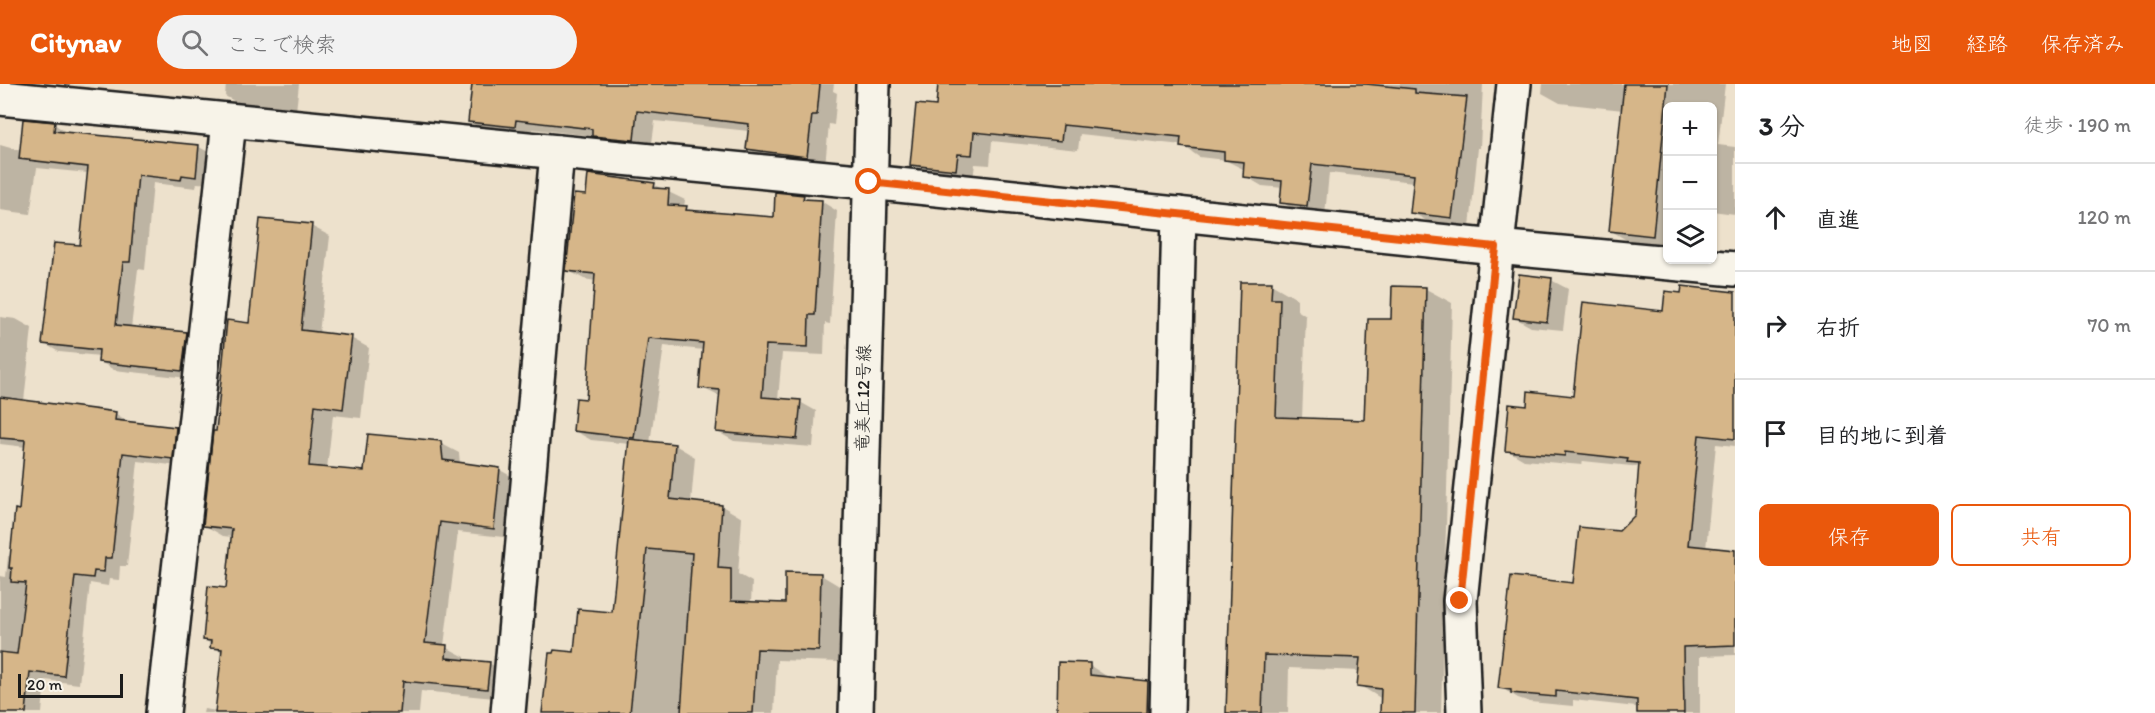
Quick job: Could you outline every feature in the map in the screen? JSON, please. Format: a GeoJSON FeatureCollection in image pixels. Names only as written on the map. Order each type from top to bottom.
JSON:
{"type":"FeatureCollection","features":[{"type":"Feature","properties":{"kind":"street","name":"竜美丘12号線"},"geometry":{"type":"LineString","coordinates":[[856,713],[873,84]]}},
{"type":"Feature","properties":{"kind":"street"},"geometry":{"type":"LineString","coordinates":[[1464,713],[1460,601],[1514,84]]}},
{"type":"Feature","properties":{"kind":"street"},"geometry":{"type":"LineString","coordinates":[[0,98],[1735,269]]}},
{"type":"Feature","properties":{"kind":"street"},"geometry":{"type":"LineString","coordinates":[[163,713],[229,122]]}},
{"type":"Feature","properties":{"kind":"street"},"geometry":{"type":"LineString","coordinates":[[508,713],[557,152]]}},
{"type":"Feature","properties":{"kind":"street"},"geometry":{"type":"LineString","coordinates":[[1167,713],[1179,214]]}},
{"type":"Feature","properties":{"kind":"building"},"geometry":{"type":"Polygon","coordinates":[[[472,84],[820,84],[817,115],[812,115],[807,157],[746,149],[749,124],[637,111],[634,140],[592,136],[592,129],[516,120],[515,127],[468,122],[472,84]]]}},
{"type":"Feature","properties":{"kind":"building"},"geometry":{"type":"Polygon","coordinates":[[[938,84],[1366,84],[1415,89],[1415,93],[1467,97],[1452,218],[1410,213],[1414,175],[1312,164],[1307,206],[1280,203],[1282,181],[1243,177],[1244,162],[1224,160],[1224,152],[1180,147],[1181,137],[1063,125],[1061,141],[974,132],[972,155],[958,154],[956,170],[910,165],[916,104],[936,106],[938,84]]]}},
{"type":"Feature","properties":{"kind":"building"},"geometry":{"type":"Polygon","coordinates":[[[1624,84],[1668,84],[1666,102],[1663,102],[1663,135],[1653,236],[1609,231],[1624,84]]]}},
{"type":"Feature","properties":{"kind":"building"},"geometry":{"type":"Polygon","coordinates":[[[23,119],[55,122],[54,131],[199,145],[196,177],[182,175],[181,180],[138,175],[130,262],[123,262],[116,325],[187,332],[182,371],[98,362],[99,350],[42,344],[54,243],[80,245],[88,167],[19,159],[23,119]]]}},
{"type":"Feature","properties":{"kind":"building"},"geometry":{"type":"Polygon","coordinates":[[[588,174],[655,183],[654,188],[669,189],[668,205],[687,206],[686,210],[774,217],[775,192],[804,195],[803,199],[822,200],[815,315],[809,315],[808,347],[766,345],[762,397],[801,400],[797,439],[716,432],[720,390],[699,388],[703,343],[648,338],[634,438],[573,431],[576,398],[586,399],[595,274],[566,271],[574,194],[586,195],[588,174]]]}},
{"type":"Feature","properties":{"kind":"building"},"geometry":{"type":"Polygon","coordinates":[[[260,219],[312,224],[301,330],[352,336],[343,409],[315,405],[309,466],[364,471],[368,434],[441,441],[443,460],[500,468],[494,529],[440,522],[425,643],[447,645],[446,658],[490,662],[487,689],[403,681],[400,713],[215,713],[222,649],[210,648],[211,641],[203,640],[208,586],[226,588],[232,529],[203,526],[213,431],[216,431],[227,320],[249,323],[260,219]]]}},
{"type":"Feature","properties":{"kind":"building"},"geometry":{"type":"Polygon","coordinates":[[[1519,274],[1552,278],[1547,322],[1513,318],[1519,274]]]}},
{"type":"Feature","properties":{"kind":"building"},"geometry":{"type":"Polygon","coordinates":[[[1240,282],[1272,282],[1271,299],[1280,299],[1276,417],[1364,420],[1368,319],[1391,319],[1392,286],[1426,287],[1415,713],[1380,713],[1381,689],[1357,686],[1360,658],[1264,655],[1262,713],[1226,713],[1240,282]]]}},
{"type":"Feature","properties":{"kind":"building"},"geometry":{"type":"Polygon","coordinates":[[[1682,286],[1735,292],[1735,439],[1699,435],[1688,545],[1735,550],[1735,645],[1683,647],[1684,713],[1637,713],[1637,700],[1556,691],[1556,697],[1511,693],[1511,690],[1498,688],[1511,576],[1573,583],[1579,527],[1619,531],[1635,515],[1639,463],[1627,462],[1628,459],[1565,452],[1565,456],[1505,451],[1509,404],[1527,406],[1528,391],[1573,396],[1583,302],[1663,311],[1665,291],[1681,293],[1682,286]]]}},
{"type":"Feature","properties":{"kind":"building"},"geometry":{"type":"Polygon","coordinates":[[[0,397],[116,412],[115,420],[176,427],[173,459],[123,453],[112,558],[105,558],[104,572],[94,571],[93,578],[75,576],[64,676],[30,672],[26,713],[0,713],[0,652],[17,654],[26,583],[11,582],[12,568],[9,568],[15,509],[19,510],[25,440],[0,438],[0,397]]]}},
{"type":"Feature","properties":{"kind":"building"},"geometry":{"type":"Polygon","coordinates":[[[629,439],[675,444],[670,499],[722,505],[718,568],[731,569],[731,601],[785,603],[785,572],[821,573],[819,651],[757,649],[753,713],[681,713],[692,553],[647,549],[630,713],[542,713],[549,653],[553,653],[554,650],[574,652],[578,609],[612,612],[629,439]]]}},
{"type":"Feature","properties":{"kind":"building"},"geometry":{"type":"Polygon","coordinates":[[[1058,662],[1090,663],[1090,675],[1148,681],[1147,713],[1057,713],[1058,662]]]}},
{"type":"Feature","properties":{"kind":"route"},"geometry":{"type":"LineString","coordinates":[[869,182],[1496,247],[1460,601]]}}]}
